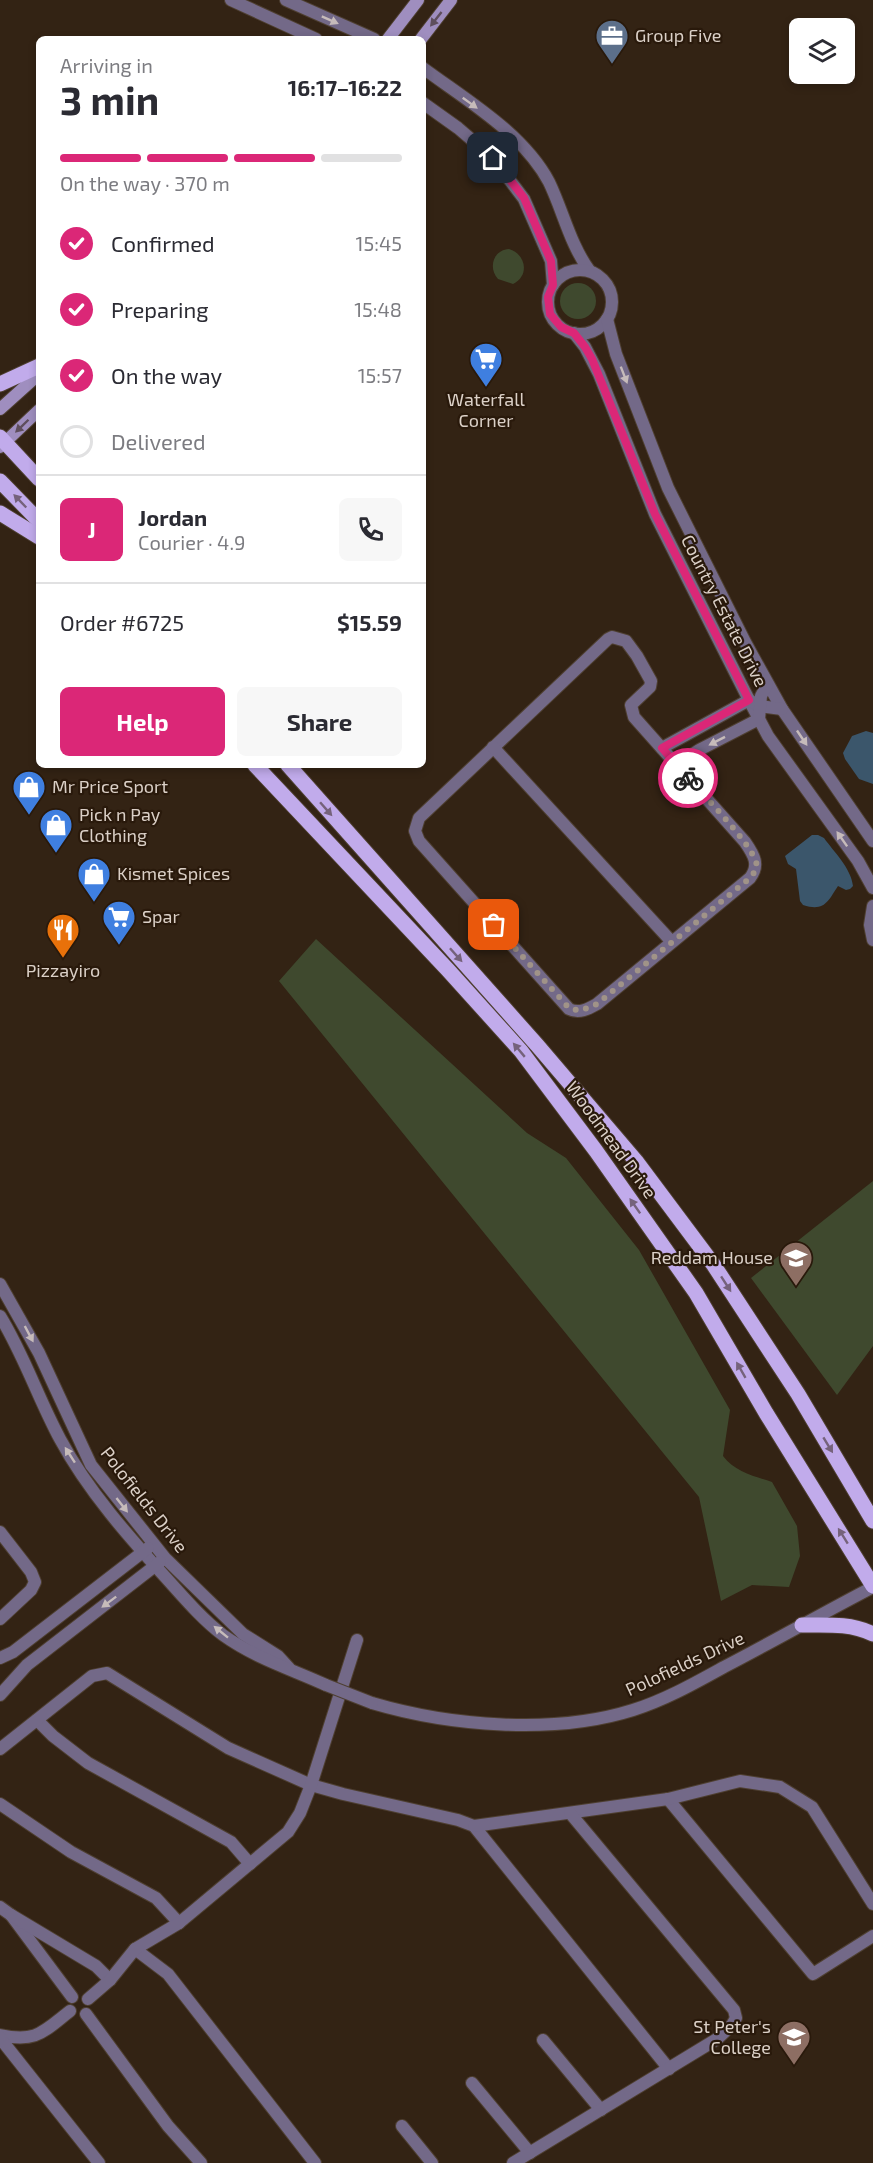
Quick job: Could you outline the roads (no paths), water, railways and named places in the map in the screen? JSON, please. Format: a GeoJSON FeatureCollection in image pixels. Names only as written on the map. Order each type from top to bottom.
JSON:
{"type":"FeatureCollection","features":[{"type":"Feature","properties":{"kind":"main road"},"geometry":{"type":"LineString","coordinates":[[390,36],[418,0]]}},
{"type":"Feature","properties":{"kind":"main road"},"geometry":{"type":"LineString","coordinates":[[423,36],[451,0]]}},
{"type":"Feature","properties":{"kind":"main road"},"geometry":{"type":"LineString","coordinates":[[0,384],[36,367]]}},
{"type":"Feature","properties":{"kind":"main road"},"geometry":{"type":"LineString","coordinates":[[0,409],[36,377]]}},
{"type":"Feature","properties":{"kind":"main road"},"geometry":{"type":"LineString","coordinates":[[36,413],[2,442],[36,475]]}},
{"type":"Feature","properties":{"kind":"main road"},"geometry":{"type":"LineString","coordinates":[[0,481],[36,518]]}},
{"type":"Feature","properties":{"kind":"main road"},"geometry":{"type":"LineString","coordinates":[[0,513],[36,535]]}},
{"type":"Feature","properties":{"kind":"main road","name":"Woodmead Drive"},"geometry":{"type":"LineString","coordinates":[[258,768],[521,1051],[590,1142],[696,1293],[873,1587]]}},
{"type":"Feature","properties":{"kind":"main road","name":"Woodmead Drive"},"geometry":{"type":"LineString","coordinates":[[291,768],[537,1045],[636,1161],[713,1264],[798,1394],[873,1521]]}},
{"type":"Feature","properties":{"kind":"main road"},"geometry":{"type":"LineString","coordinates":[[802,1625],[843,1624],[873,1634]]}},
{"type":"Feature","properties":{"kind":"street"},"geometry":{"type":"LineString","coordinates":[[231,0],[309,36]]}},
{"type":"Feature","properties":{"kind":"street"},"geometry":{"type":"LineString","coordinates":[[286,0],[367,36]]}},
{"type":"Feature","properties":{"kind":"street"},"geometry":{"type":"LineString","coordinates":[[426,70],[502,126],[530,156],[548,181],[579,254],[589,270]]}},
{"type":"Feature","properties":{"kind":"street"},"geometry":{"type":"LineString","coordinates":[[426,105],[458,128],[493,158],[524,198],[551,261],[553,285]]}},
{"type":"Feature","properties":{"kind":"street"},"geometry":{"type":"LineString","coordinates":[[578,269],[589,270],[604,279],[609,286],[613,303],[607,319],[593,331],[574,333],[561,327],[550,314],[548,297],[553,285],[560,277],[578,269]]}},
{"type":"Feature","properties":{"kind":"street","name":"Country Estate Drive"},"geometry":{"type":"LineString","coordinates":[[607,319],[612,343],[669,488],[767,685],[873,841]]}},
{"type":"Feature","properties":{"kind":"street","name":"Country Estate Drive"},"geometry":{"type":"LineString","coordinates":[[574,333],[585,347],[599,374],[655,514],[756,708],[768,736],[858,861],[873,888]]}},
{"type":"Feature","properties":{"kind":"street"},"geometry":{"type":"LineString","coordinates":[[612,637],[626,641],[648,675],[650,687],[631,705],[634,717],[745,842],[756,863],[756,868],[750,878],[597,1004],[580,1011],[569,1008],[416,836],[418,818],[493,747],[608,639],[612,637]]}},
{"type":"Feature","properties":{"kind":"street"},"geometry":{"type":"LineString","coordinates":[[676,765],[756,708],[767,685]]}},
{"type":"Feature","properties":{"kind":"street"},"geometry":{"type":"LineString","coordinates":[[662,748],[756,708],[782,709]]}},
{"type":"Feature","properties":{"kind":"street"},"geometry":{"type":"LineString","coordinates":[[493,747],[671,941]]}},
{"type":"Feature","properties":{"kind":"street"},"geometry":{"type":"LineString","coordinates":[[873,906],[870,925],[873,939]]}},
{"type":"Feature","properties":{"kind":"street","name":"Polofields Drive"},"geometry":{"type":"LineString","coordinates":[[0,1284],[39,1353],[91,1465],[147,1548]]}},
{"type":"Feature","properties":{"kind":"street","name":"Polofields Drive"},"geometry":{"type":"LineString","coordinates":[[0,1316],[16,1342],[60,1440],[91,1488],[161,1562],[188,1602],[223,1635],[273,1664],[372,1703],[408,1714],[483,1724],[558,1724],[633,1710],[707,1677],[873,1587]]}},
{"type":"Feature","properties":{"kind":"street"},"geometry":{"type":"LineString","coordinates":[[0,1532],[31,1572],[34,1581],[31,1590],[0,1619]]}},
{"type":"Feature","properties":{"kind":"street"},"geometry":{"type":"LineString","coordinates":[[0,1658],[13,1652],[147,1548]]}},
{"type":"Feature","properties":{"kind":"street"},"geometry":{"type":"LineString","coordinates":[[0,1695],[27,1665],[161,1562]]}},
{"type":"Feature","properties":{"kind":"street"},"geometry":{"type":"LineString","coordinates":[[88,1999],[110,1980],[135,1949],[179,1923],[294,1825],[311,1785],[357,1640]]}},
{"type":"Feature","properties":{"kind":"street"},"geometry":{"type":"LineString","coordinates":[[13,1652],[27,1665]]}},
{"type":"Feature","properties":{"kind":"street"},"geometry":{"type":"LineString","coordinates":[[0,1749],[92,1676],[107,1673],[228,1749],[311,1785],[458,1820],[474,1826],[669,2068]]}},
{"type":"Feature","properties":{"kind":"street"},"geometry":{"type":"LineString","coordinates":[[37,1720],[88,1763],[231,1842],[250,1864]]}},
{"type":"Feature","properties":{"kind":"street"},"geometry":{"type":"LineString","coordinates":[[474,1826],[668,1799],[740,1781],[780,1787],[812,1807],[873,1904]]}},
{"type":"Feature","properties":{"kind":"street"},"geometry":{"type":"LineString","coordinates":[[668,1799],[813,1974],[873,1936]]}},
{"type":"Feature","properties":{"kind":"street"},"geometry":{"type":"LineString","coordinates":[[0,1804],[71,1852],[156,1898],[179,1923]]}},
{"type":"Feature","properties":{"kind":"street"},"geometry":{"type":"LineString","coordinates":[[513,2163],[717,2039],[736,2018],[734,2010],[570,1813]]}},
{"type":"Feature","properties":{"kind":"street"},"geometry":{"type":"LineString","coordinates":[[0,1907],[96,1966],[110,1980]]}},
{"type":"Feature","properties":{"kind":"street"},"geometry":{"type":"LineString","coordinates":[[11,1915],[72,1997]]}},
{"type":"Feature","properties":{"kind":"street"},"geometry":{"type":"LineString","coordinates":[[135,1949],[168,1974],[315,2163]]}},
{"type":"Feature","properties":{"kind":"street"},"geometry":{"type":"LineString","coordinates":[[79,1994],[88,1999],[90,2009],[86,2014],[75,2016],[70,2011],[69,2003],[72,1997],[79,1994]]}},
{"type":"Feature","properties":{"kind":"street"},"geometry":{"type":"LineString","coordinates":[[0,2036],[33,2037],[70,2011]]}},
{"type":"Feature","properties":{"kind":"street"},"geometry":{"type":"LineString","coordinates":[[86,2014],[168,2126],[201,2163]]}},
{"type":"Feature","properties":{"kind":"street"},"geometry":{"type":"LineString","coordinates":[[0,2036],[99,2163]]}},
{"type":"Feature","properties":{"kind":"street"},"geometry":{"type":"LineString","coordinates":[[543,2040],[600,2109]]}},
{"type":"Feature","properties":{"kind":"street"},"geometry":{"type":"LineString","coordinates":[[472,2083],[530,2153]]}},
{"type":"Feature","properties":{"kind":"street"},"geometry":{"type":"LineString","coordinates":[[402,2126],[432,2163]]}},
{"type":"Feature","properties":{"kind":"water"},"geometry":{"type":"Polygon","coordinates":[[[866,731],[873,733],[873,784],[859,779],[843,753],[852,736],[866,731]]]}},
{"type":"Feature","properties":{"kind":"water"},"geometry":{"type":"Polygon","coordinates":[[[812,835],[824,838],[846,867],[853,886],[846,890],[838,886],[825,904],[816,907],[803,905],[800,901],[796,869],[788,864],[785,856],[812,835]]]}},
{"type":"Feature","properties":{"kind":"place","name":"Group Five"},"geometry":{"type":"Point","coordinates":[612,65]}},
{"type":"Feature","properties":{"kind":"place","name":"Waterfall Corner"},"geometry":{"type":"Point","coordinates":[486,388]}},
{"type":"Feature","properties":{"kind":"place","name":"Mr Price Sport"},"geometry":{"type":"Point","coordinates":[29,816]}},
{"type":"Feature","properties":{"kind":"place","name":"Pick n Pay Clothing"},"geometry":{"type":"Point","coordinates":[56,854]}},
{"type":"Feature","properties":{"kind":"place","name":"Kismet Spices"},"geometry":{"type":"Point","coordinates":[94,903]}},
{"type":"Feature","properties":{"kind":"place","name":"Spar"},"geometry":{"type":"Point","coordinates":[119,946]}},
{"type":"Feature","properties":{"kind":"place","name":"Pizzayiro"},"geometry":{"type":"Point","coordinates":[63,959]}},
{"type":"Feature","properties":{"kind":"place","name":"Reddam House"},"geometry":{"type":"Point","coordinates":[796,1287]}},
{"type":"Feature","properties":{"kind":"place","name":"St Peter's College"},"geometry":{"type":"Point","coordinates":[794,2066]}}]}
